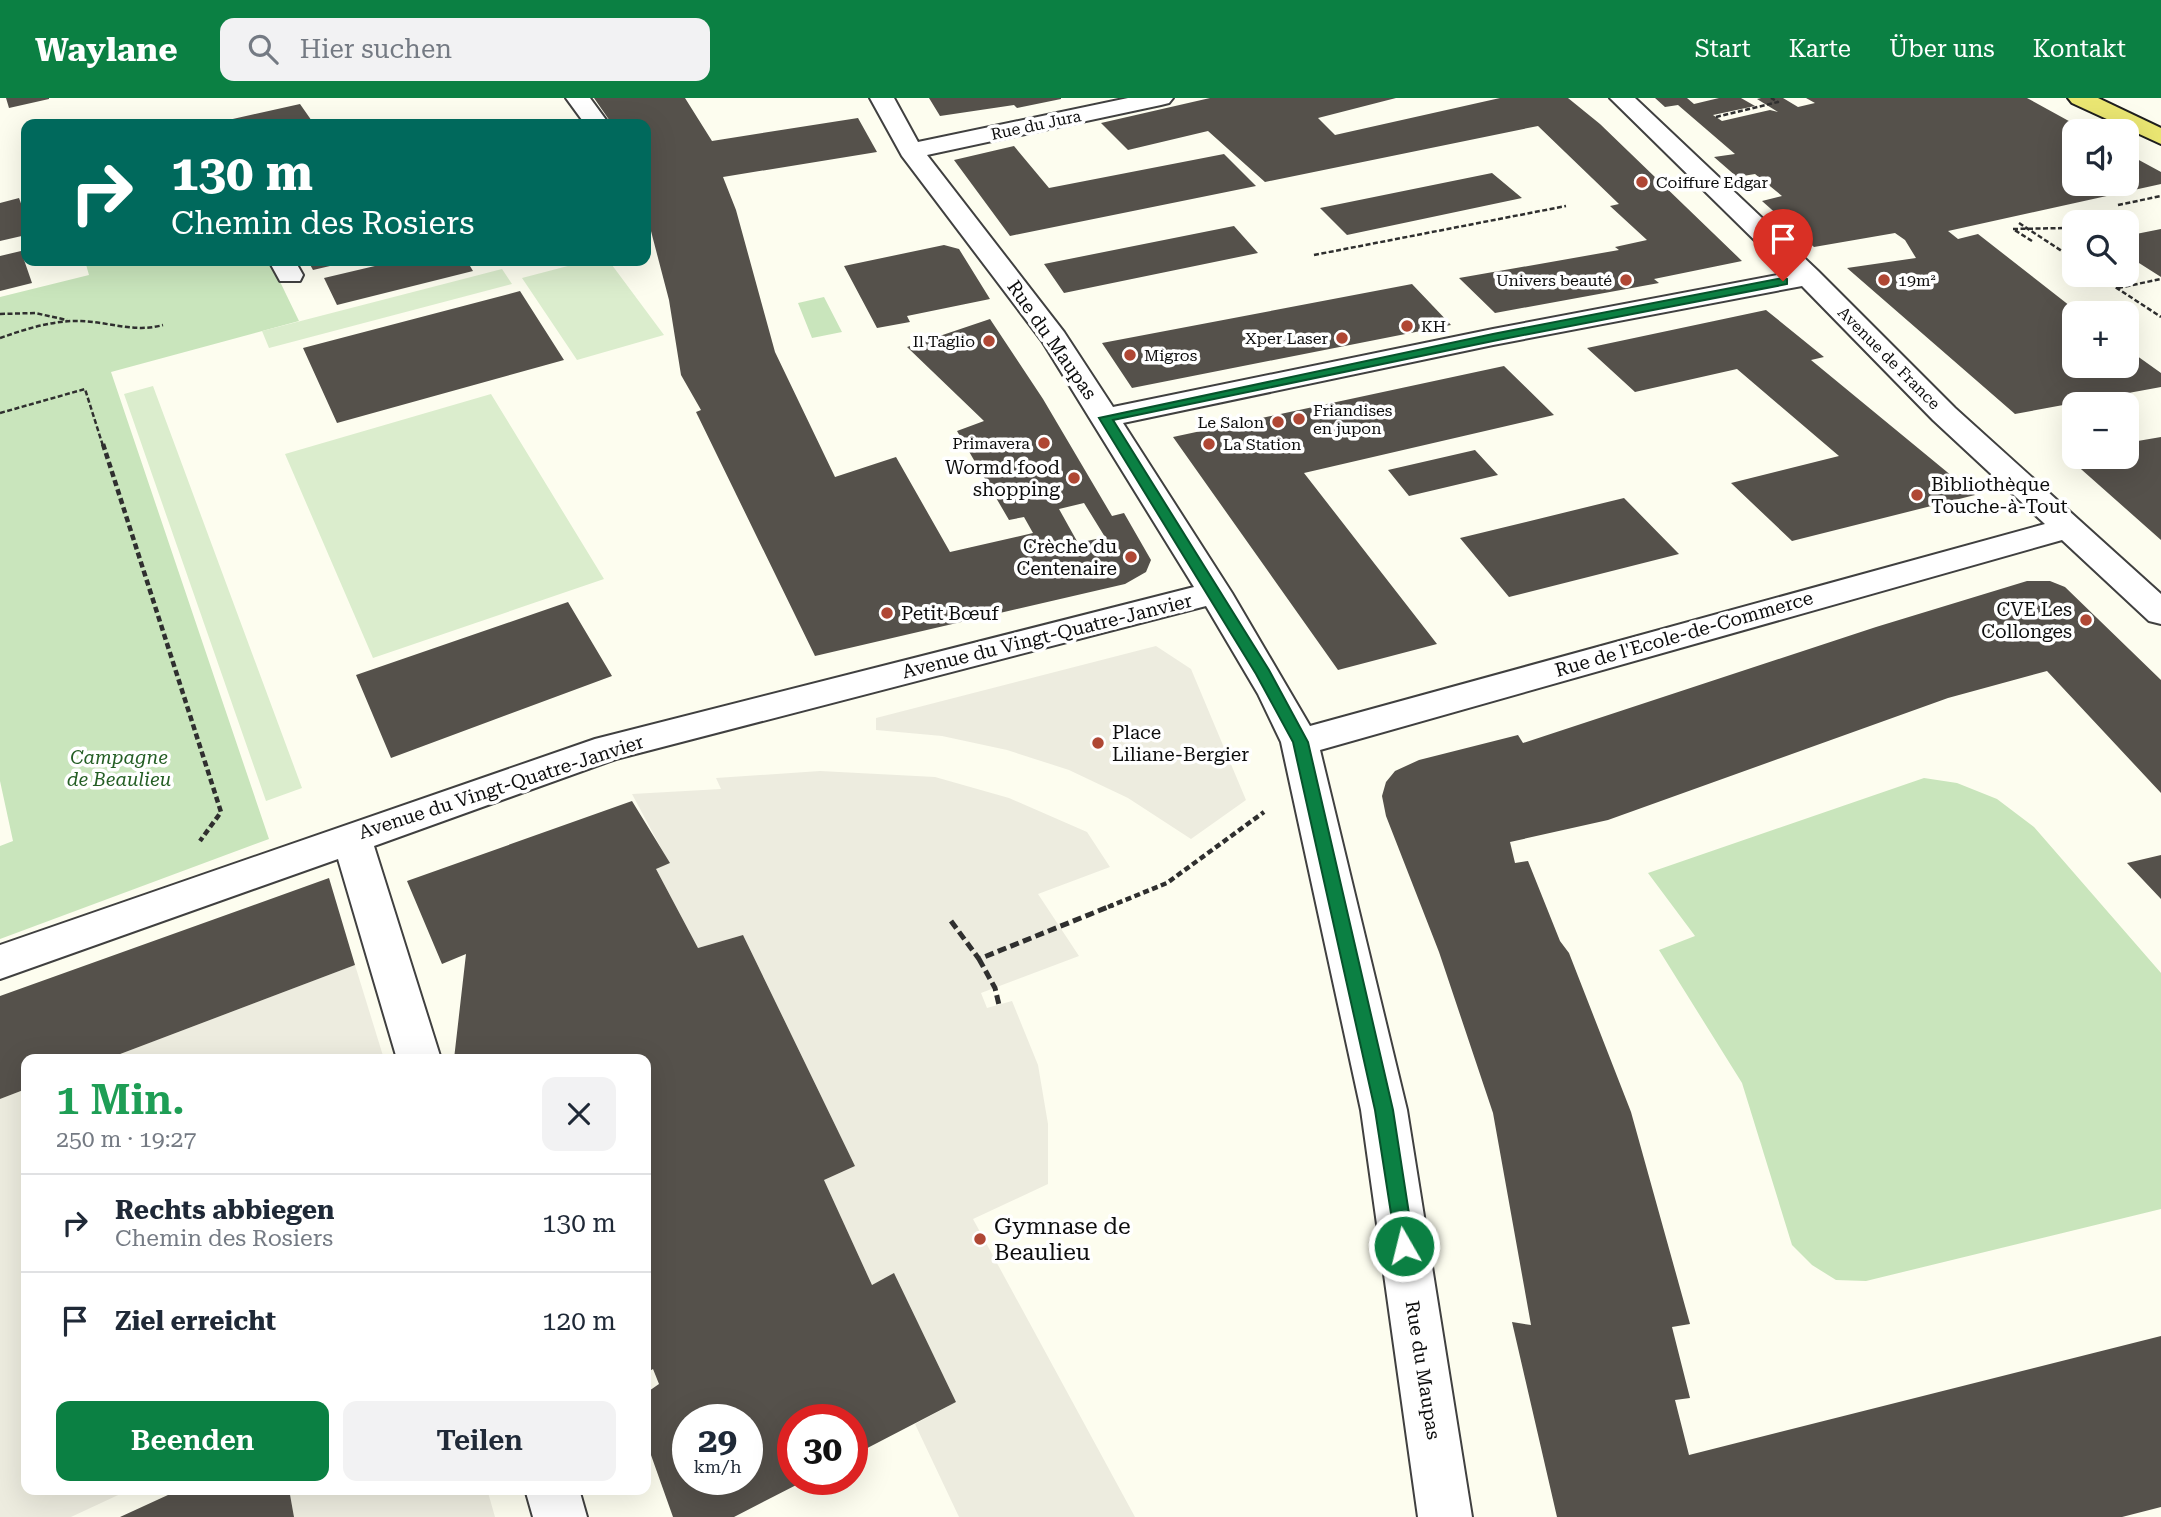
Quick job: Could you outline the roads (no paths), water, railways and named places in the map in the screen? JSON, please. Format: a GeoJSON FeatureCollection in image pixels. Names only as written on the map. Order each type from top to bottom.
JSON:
{"type":"FeatureCollection","features":[{"type":"Feature","properties":{"kind":"main road"},"geometry":{"type":"LineString","coordinates":[[2080,98],[2161,137]]}},
{"type":"Feature","properties":{"kind":"main road"},"geometry":{"type":"LineString","coordinates":[[2110,98],[2161,128]]}},
{"type":"Feature","properties":{"kind":"street"},"geometry":{"type":"LineString","coordinates":[[578,98],[593,119]]}},
{"type":"Feature","properties":{"kind":"street","name":"Rue du Maupas"},"geometry":{"type":"LineString","coordinates":[[882,98],[911,151],[1035,312],[1105,418],[1276,694],[1300,742],[1384,1110],[1445,1517]]}},
{"type":"Feature","properties":{"kind":"street","name":"Rue du Jura"},"geometry":{"type":"LineString","coordinates":[[911,151],[1160,98]]}},
{"type":"Feature","properties":{"kind":"street","name":"Avenue de France"},"geometry":{"type":"LineString","coordinates":[[1622,98],[1808,277],[1944,414],[2161,613]]}},
{"type":"Feature","properties":{"kind":"street"},"geometry":{"type":"LineString","coordinates":[[1105,418],[1479,340],[1808,277]]}},
{"type":"Feature","properties":{"kind":"street","name":"Rue de l'Ecole-de-Commerce"},"geometry":{"type":"LineString","coordinates":[[1300,742],[2067,528]]}},
{"type":"Feature","properties":{"kind":"street","name":"Avenue du Vingt-Quatre-Janvier"},"geometry":{"type":"LineString","coordinates":[[0,962],[351,836],[608,748],[1215,593]]}},
{"type":"Feature","properties":{"kind":"street"},"geometry":{"type":"LineString","coordinates":[[351,836],[417,1054]]}},
{"type":"Feature","properties":{"kind":"street"},"geometry":{"type":"LineString","coordinates":[[554,1495],[560,1517]]}},
{"type":"Feature","properties":{"kind":"place","name":"Coiffure Edgar"},"geometry":{"type":"Point","coordinates":[1642,182]}},
{"type":"Feature","properties":{"kind":"place","name":"Univers beauté"},"geometry":{"type":"Point","coordinates":[1626,280]}},
{"type":"Feature","properties":{"kind":"place","name":"19m²"},"geometry":{"type":"Point","coordinates":[1884,280]}},
{"type":"Feature","properties":{"kind":"place","name":"KH"},"geometry":{"type":"Point","coordinates":[1407,326]}},
{"type":"Feature","properties":{"kind":"place","name":"Xper Laser"},"geometry":{"type":"Point","coordinates":[1342,338]}},
{"type":"Feature","properties":{"kind":"place","name":"Il Taglio"},"geometry":{"type":"Point","coordinates":[989,341]}},
{"type":"Feature","properties":{"kind":"place","name":"Migros"},"geometry":{"type":"Point","coordinates":[1130,355]}},
{"type":"Feature","properties":{"kind":"place","name":"Friandises en jupon"},"geometry":{"type":"Point","coordinates":[1299,419]}},
{"type":"Feature","properties":{"kind":"place","name":"Le Salon"},"geometry":{"type":"Point","coordinates":[1278,422]}},
{"type":"Feature","properties":{"kind":"place","name":"Primavera"},"geometry":{"type":"Point","coordinates":[1044,443]}},
{"type":"Feature","properties":{"kind":"place","name":"La Station"},"geometry":{"type":"Point","coordinates":[1209,444]}},
{"type":"Feature","properties":{"kind":"place","name":"Wormd food shopping"},"geometry":{"type":"Point","coordinates":[1074,478]}},
{"type":"Feature","properties":{"kind":"place","name":"Bibliothèque Touche-à-Tout"},"geometry":{"type":"Point","coordinates":[1917,495]}},
{"type":"Feature","properties":{"kind":"place","name":"Crèche du Centenaire"},"geometry":{"type":"Point","coordinates":[1131,557]}},
{"type":"Feature","properties":{"kind":"place","name":"Petit Bœuf"},"geometry":{"type":"Point","coordinates":[887,613]}},
{"type":"Feature","properties":{"kind":"place","name":"CVE Les Collonges"},"geometry":{"type":"Point","coordinates":[2086,620]}},
{"type":"Feature","properties":{"kind":"place","name":"Place Liliane-Bergier"},"geometry":{"type":"Point","coordinates":[1098,743]}},
{"type":"Feature","properties":{"kind":"place","name":"Gymnase de Beaulieu"},"geometry":{"type":"Point","coordinates":[980,1239]}},
{"type":"Feature","properties":{"kind":"park label","name":"Campagne de Beaulieu"},"geometry":{"type":"Point","coordinates":[119,768]}}]}
